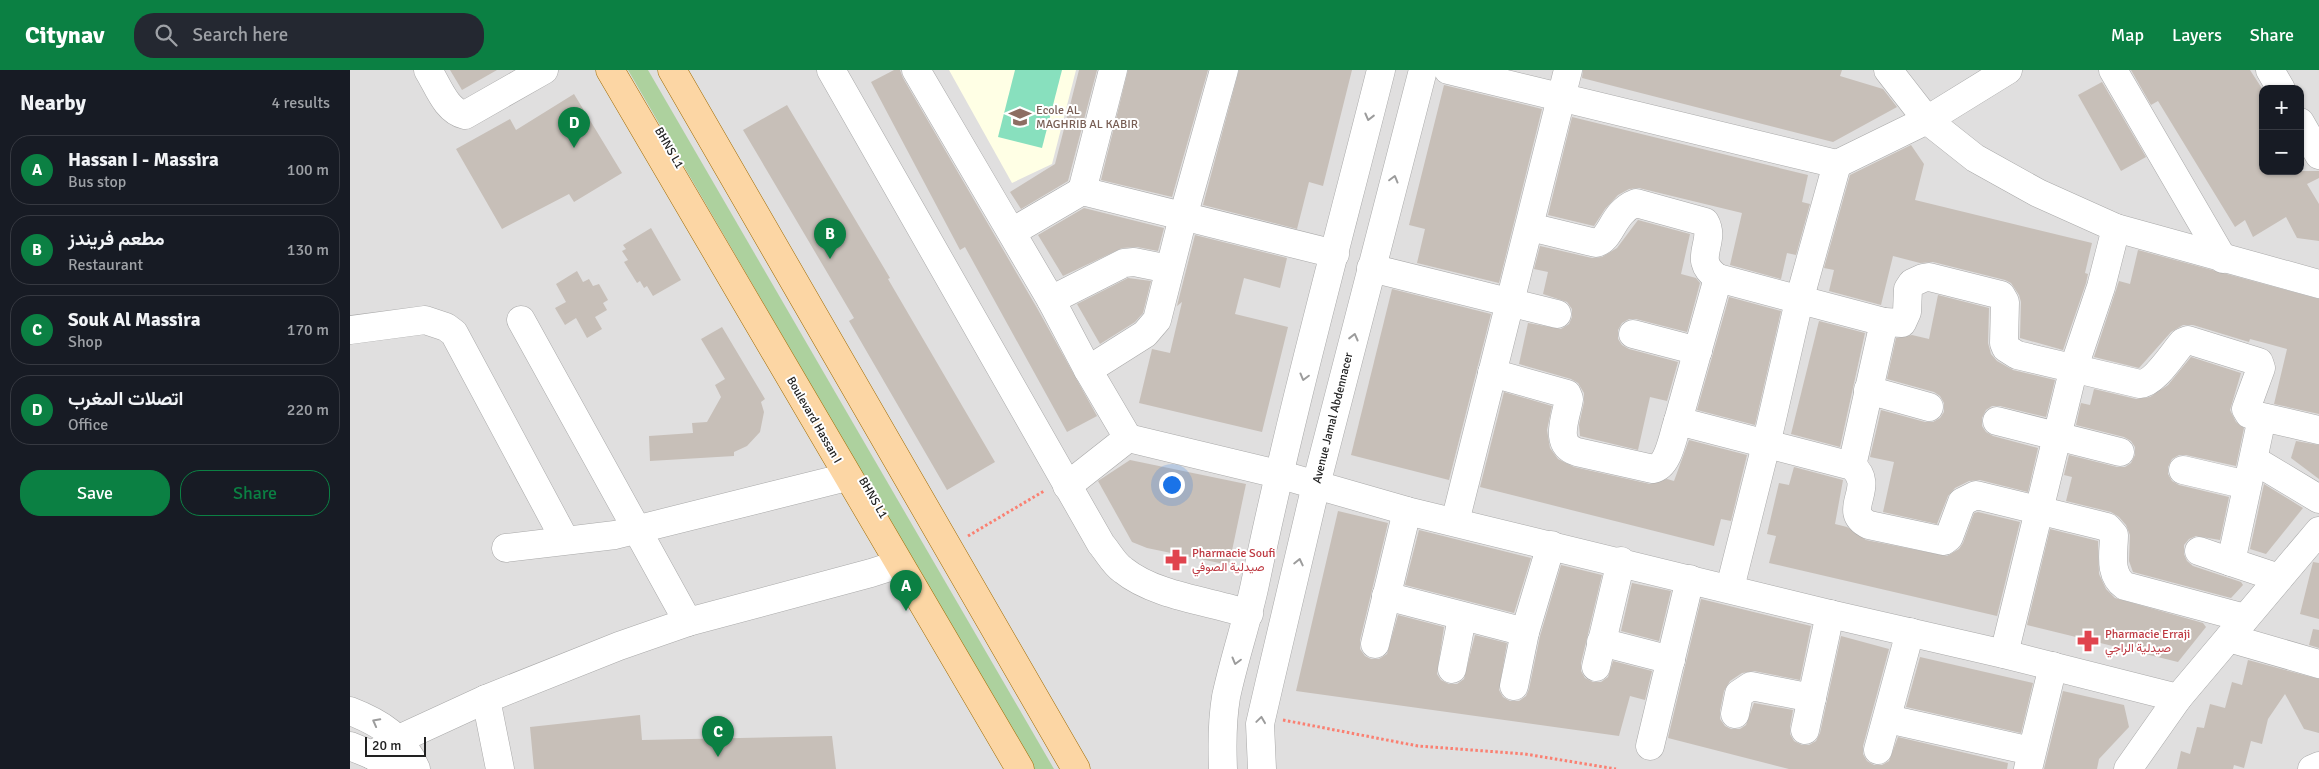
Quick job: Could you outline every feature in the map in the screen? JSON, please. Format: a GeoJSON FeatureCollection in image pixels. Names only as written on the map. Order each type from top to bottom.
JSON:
{"type":"FeatureCollection","features":[{"type":"Feature","properties":{"kind":"main road","name":"Boulevard Hassan I"},"geometry":{"type":"LineString","coordinates":[[610,70],[1020,769]]}},
{"type":"Feature","properties":{"kind":"main road"},"geometry":{"type":"LineString","coordinates":[[672,70],[1076,769]]}},
{"type":"Feature","properties":{"kind":"street"},"geometry":{"type":"LineString","coordinates":[[428,70],[448,104],[456,113],[465,116],[544,70]]}},
{"type":"Feature","properties":{"kind":"street","name":"BHNS L1"},"geometry":{"type":"LineString","coordinates":[[624,70],[1032,769]]}},
{"type":"Feature","properties":{"kind":"street"},"geometry":{"type":"LineString","coordinates":[[659,70],[1064,769]]}},
{"type":"Feature","properties":{"kind":"street"},"geometry":{"type":"LineString","coordinates":[[831,70],[1101,544],[1121,570],[1160,591],[1249,614]]}},
{"type":"Feature","properties":{"kind":"street"},"geometry":{"type":"LineString","coordinates":[[916,70],[1052,300],[1088,370],[1128,438],[1278,474],[1406,511],[1730,588],[1830,614],[2004,654],[2178,698]]}},
{"type":"Feature","properties":{"kind":"street"},"geometry":{"type":"LineString","coordinates":[[1082,191],[1113,70]]}},
{"type":"Feature","properties":{"kind":"street"},"geometry":{"type":"LineString","coordinates":[[1088,370],[1135,341],[1152,328],[1157,320],[1169,269],[1224,70]]}},
{"type":"Feature","properties":{"kind":"street"},"geometry":{"type":"LineString","coordinates":[[1223,769],[1222,729],[1226,697],[1249,614],[1278,474],[1381,70]]}},
{"type":"Feature","properties":{"kind":"street","name":"Avenue Jamal Abdennacer"},"geometry":{"type":"LineString","coordinates":[[1262,769],[1260,724],[1316,485],[1423,70]]}},
{"type":"Feature","properties":{"kind":"street"},"geometry":{"type":"LineString","coordinates":[[1448,70],[1837,164],[1927,120],[2008,70]]}},
{"type":"Feature","properties":{"kind":"street"},"geometry":{"type":"LineString","coordinates":[[1455,522],[1568,70]]}},
{"type":"Feature","properties":{"kind":"street"},"geometry":{"type":"LineString","coordinates":[[1888,70],[1927,120],[1975,158],[2038,193],[2116,228],[2319,284]]}},
{"type":"Feature","properties":{"kind":"street"},"geometry":{"type":"LineString","coordinates":[[2113,70],[2223,259]]}},
{"type":"Feature","properties":{"kind":"street"},"geometry":{"type":"LineString","coordinates":[[2270,70],[2279,85]]}},
{"type":"Feature","properties":{"kind":"street"},"geometry":{"type":"LineString","coordinates":[[2304,128],[2317,148]]}},
{"type":"Feature","properties":{"kind":"street"},"geometry":{"type":"LineString","coordinates":[[1730,588],[1766,445],[1799,301],[1837,164]]}},
{"type":"Feature","properties":{"kind":"street"},"geometry":{"type":"LineString","coordinates":[[1012,232],[1082,191],[1335,254]]}},
{"type":"Feature","properties":{"kind":"street"},"geometry":{"type":"LineString","coordinates":[[1530,227],[1596,243],[1604,239],[1615,219],[1622,211],[1636,203],[1700,219],[1705,222],[1709,230],[1705,264],[1708,271],[1718,278],[1884,322],[1902,323],[1905,319],[1908,289],[1912,283],[1922,278],[1938,279],[2001,295],[2005,298],[2004,343],[2010,352],[2144,384],[2153,377],[2183,342],[2188,340],[2259,362],[2261,368],[2246,409],[2249,414],[2319,430]]}},
{"type":"Feature","properties":{"kind":"street"},"geometry":{"type":"LineString","coordinates":[[2004,654],[2074,367],[2101,287],[2116,228]]}},
{"type":"Feature","properties":{"kind":"street"},"geometry":{"type":"LineString","coordinates":[[1052,300],[1124,263],[1134,262],[1169,269]]}},
{"type":"Feature","properties":{"kind":"street"},"geometry":{"type":"LineString","coordinates":[[1371,268],[1556,314]]}},
{"type":"Feature","properties":{"kind":"street"},"geometry":{"type":"LineString","coordinates":[[1492,373],[1567,394],[1569,399],[1562,438],[1566,447],[1577,452],[1653,469],[1657,468],[1665,460],[1678,421],[1718,278]]}},
{"type":"Feature","properties":{"kind":"street"},"geometry":{"type":"LineString","coordinates":[[350,330],[425,320],[446,327],[454,333],[565,540]]}},
{"type":"Feature","properties":{"kind":"street"},"geometry":{"type":"LineString","coordinates":[[521,320],[688,622]]}},
{"type":"Feature","properties":{"kind":"street"},"geometry":{"type":"LineString","coordinates":[[1852,466],[1884,322]]}},
{"type":"Feature","properties":{"kind":"street"},"geometry":{"type":"LineString","coordinates":[[1633,334],[1698,351]]}},
{"type":"Feature","properties":{"kind":"street"},"geometry":{"type":"LineString","coordinates":[[1868,390],[1929,407]]}},
{"type":"Feature","properties":{"kind":"street"},"geometry":{"type":"LineString","coordinates":[[2231,562],[2262,418]]}},
{"type":"Feature","properties":{"kind":"street"},"geometry":{"type":"LineString","coordinates":[[1678,421],[1852,466],[1861,474],[1863,480],[1858,514],[1861,522],[1869,525],[1942,541],[1949,537],[1958,509],[1966,498],[1976,495],[2111,530],[2114,535],[2114,570],[2117,578],[2125,586],[2237,628],[2319,664]]}},
{"type":"Feature","properties":{"kind":"street"},"geometry":{"type":"LineString","coordinates":[[1997,421],[2120,452]]}},
{"type":"Feature","properties":{"kind":"street"},"geometry":{"type":"LineString","coordinates":[[1065,482],[1128,438]]}},
{"type":"Feature","properties":{"kind":"street"},"geometry":{"type":"LineString","coordinates":[[2182,470],[2250,473],[2319,499]]}},
{"type":"Feature","properties":{"kind":"street"},"geometry":{"type":"LineString","coordinates":[[506,548],[615,535],[847,476]]}},
{"type":"Feature","properties":{"kind":"street"},"geometry":{"type":"LineString","coordinates":[[1375,644],[1406,511]]}},
{"type":"Feature","properties":{"kind":"street"},"geometry":{"type":"LineString","coordinates":[[2128,769],[2178,698],[2279,578],[2317,537]]}},
{"type":"Feature","properties":{"kind":"street"},"geometry":{"type":"LineString","coordinates":[[1514,686],[1525,632],[1551,545]]}},
{"type":"Feature","properties":{"kind":"street"},"geometry":{"type":"LineString","coordinates":[[2199,551],[2279,578]]}},
{"type":"Feature","properties":{"kind":"street"},"geometry":{"type":"LineString","coordinates":[[1621,562],[1599,654],[1671,660]]}},
{"type":"Feature","properties":{"kind":"street"},"geometry":{"type":"LineString","coordinates":[[372,757],[399,740],[486,699],[620,646],[688,622],[899,564]]}},
{"type":"Feature","properties":{"kind":"street"},"geometry":{"type":"LineString","coordinates":[[1650,746],[1690,579]]}},
{"type":"Feature","properties":{"kind":"street"},"geometry":{"type":"LineString","coordinates":[[1386,596],[1462,618],[1525,632]]}},
{"type":"Feature","properties":{"kind":"street"},"geometry":{"type":"LineString","coordinates":[[1805,730],[1830,614]]}},
{"type":"Feature","properties":{"kind":"street"},"geometry":{"type":"LineString","coordinates":[[1452,669],[1462,618]]}},
{"type":"Feature","properties":{"kind":"street"},"geometry":{"type":"LineString","coordinates":[[1878,750],[1888,719],[1910,632]]}},
{"type":"Feature","properties":{"kind":"street"},"geometry":{"type":"LineString","coordinates":[[1888,719],[2030,760],[2053,666]]}},
{"type":"Feature","properties":{"kind":"street"},"geometry":{"type":"LineString","coordinates":[[1735,714],[1740,694],[1751,686],[1812,698]]}},
{"type":"Feature","properties":{"kind":"street"},"geometry":{"type":"LineString","coordinates":[[486,699],[500,769]]}},
{"type":"Feature","properties":{"kind":"street"},"geometry":{"type":"LineString","coordinates":[[350,711],[385,727],[399,740],[410,755],[416,769]]}},
{"type":"Feature","properties":{"kind":"street"},"geometry":{"type":"LineString","coordinates":[[2312,769],[2319,766]]}},
{"type":"Feature","properties":{"kind":"path"},"geometry":{"type":"LineString","coordinates":[[948,548],[1065,482]]}},
{"type":"Feature","properties":{"kind":"path"},"geometry":{"type":"LineString","coordinates":[[1262,716],[1418,746],[1525,754],[1616,769]]}},
{"type":"Feature","properties":{"kind":"shaded area"},"geometry":{"type":"Polygon","coordinates":[[[350,70],[2319,70],[2319,769],[350,769],[350,70]]]}},
{"type":"Feature","properties":{"kind":"shaded area","name":"Ecole AL MAGHRIB AL KABIR"},"geometry":{"type":"Polygon","coordinates":[[[949,70],[1076,70],[1052,164],[1012,183],[949,70]]]}},
{"type":"Feature","properties":{"kind":"green space"},"geometry":{"type":"Polygon","coordinates":[[[628,70],[648,70],[1054,769],[1034,769],[628,70]]]}},
{"type":"Feature","properties":{"kind":"green space"},"geometry":{"type":"Polygon","coordinates":[[[1015,70],[1062,70],[1042,148],[998,137],[1015,70]]]}},
{"type":"Feature","properties":{"kind":"building"},"geometry":{"type":"Polygon","coordinates":[[[450,70],[497,70],[462,90],[450,70]]]}},
{"type":"Feature","properties":{"kind":"building"},"geometry":{"type":"Polygon","coordinates":[[[894,70],[900,70],[1097,416],[1067,432],[965,247],[960,250],[871,82],[894,70]]]}},
{"type":"Feature","properties":{"kind":"building"},"geometry":{"type":"Polygon","coordinates":[[[1079,70],[1097,70],[1068,181],[1021,209],[1010,192],[1055,164],[1079,70]]]}},
{"type":"Feature","properties":{"kind":"building"},"geometry":{"type":"Polygon","coordinates":[[[1128,70],[1208,70],[1172,197],[1101,180],[1128,70]]]}},
{"type":"Feature","properties":{"kind":"building"},"geometry":{"type":"Polygon","coordinates":[[[1239,70],[1352,70],[1323,186],[1309,182],[1297,229],[1203,205],[1239,70]]]}},
{"type":"Feature","properties":{"kind":"building"},"geometry":{"type":"Polygon","coordinates":[[[1583,70],[1842,70],[1840,76],[1883,89],[1897,107],[1833,142],[1582,78],[1583,70]]]}},
{"type":"Feature","properties":{"kind":"building"},"geometry":{"type":"Polygon","coordinates":[[[2131,70],[2250,70],[2260,85],[2259,175],[2304,175],[2304,171],[2319,171],[2319,178],[2307,184],[2319,204],[2319,241],[2297,238],[2286,217],[2253,237],[2245,220],[2235,227],[2158,101],[2151,105],[2131,70]]]}},
{"type":"Feature","properties":{"kind":"building"},"geometry":{"type":"Polygon","coordinates":[[[2102,82],[2146,157],[2121,171],[2078,95],[2102,82]]]}},
{"type":"Feature","properties":{"kind":"building"},"geometry":{"type":"Polygon","coordinates":[[[1444,85],[1542,109],[1499,283],[1417,263],[1425,229],[1409,225],[1444,85]]]}},
{"type":"Feature","properties":{"kind":"building"},"geometry":{"type":"Polygon","coordinates":[[[574,94],[622,173],[574,202],[569,194],[502,229],[456,149],[510,119],[516,130],[574,94]]]}},
{"type":"Feature","properties":{"kind":"building"},"geometry":{"type":"Polygon","coordinates":[[[787,105],[890,278],[888,279],[995,462],[947,490],[849,321],[854,318],[743,130],[787,105]]]}},
{"type":"Feature","properties":{"kind":"building"},"geometry":{"type":"Polygon","coordinates":[[[1572,117],[1808,175],[1802,202],[1810,204],[1796,255],[1787,253],[1781,279],[1730,265],[1742,213],[1639,188],[1629,189],[1618,195],[1605,209],[1594,226],[1548,215],[1572,117]]]}},
{"type":"Feature","properties":{"kind":"building"},"geometry":{"type":"Polygon","coordinates":[[[1911,145],[1924,164],[1915,200],[2092,243],[2085,273],[2088,274],[2086,283],[2063,350],[2020,338],[2021,302],[2011,283],[2005,280],[1933,262],[1920,263],[1893,256],[1881,305],[1829,291],[1834,270],[1824,268],[1850,175],[1911,145]]]}},
{"type":"Feature","properties":{"kind":"building"},"geometry":{"type":"Polygon","coordinates":[[[1084,208],[1164,228],[1158,251],[1137,247],[1122,248],[1063,276],[1038,235],[1084,208]]]}},
{"type":"Feature","properties":{"kind":"building"},"geometry":{"type":"Polygon","coordinates":[[[1638,220],[1690,234],[1681,274],[1696,278],[1700,283],[1687,332],[1636,319],[1629,319],[1622,323],[1618,330],[1618,339],[1622,345],[1629,349],[1678,362],[1667,401],[1650,397],[1638,450],[1580,436],[1579,425],[1584,393],[1578,383],[1571,379],[1519,364],[1528,323],[1561,329],[1569,324],[1572,317],[1572,309],[1567,302],[1543,294],[1548,272],[1534,269],[1540,246],[1592,258],[1602,257],[1617,248],[1638,220]]]}},
{"type":"Feature","properties":{"kind":"building"},"geometry":{"type":"Polygon","coordinates":[[[651,228],[681,280],[653,296],[647,286],[644,288],[640,281],[637,283],[624,262],[628,260],[622,251],[626,249],[623,245],[651,228]]]}},
{"type":"Feature","properties":{"kind":"building"},"geometry":{"type":"Polygon","coordinates":[[[1195,235],[1287,258],[1280,288],[1244,278],[1235,314],[1288,327],[1262,432],[1139,403],[1152,349],[1170,353],[1182,302],[1177,306],[1195,235]]]}},
{"type":"Feature","properties":{"kind":"building"},"geometry":{"type":"Polygon","coordinates":[[[2138,250],[2319,299],[2319,414],[2274,404],[2287,349],[2250,339],[2249,342],[2193,325],[2183,325],[2171,332],[2139,368],[2094,357],[2119,281],[2130,284],[2138,250]]]}},
{"type":"Feature","properties":{"kind":"building"},"geometry":{"type":"Polygon","coordinates":[[[577,271],[583,282],[589,279],[593,286],[599,284],[608,300],[603,303],[607,310],[595,317],[602,329],[587,338],[576,318],[565,325],[555,308],[566,302],[556,284],[577,271]]]}},
{"type":"Feature","properties":{"kind":"building"},"geometry":{"type":"Polygon","coordinates":[[[1128,278],[1151,281],[1143,313],[1135,322],[1100,344],[1077,304],[1128,278]]]}},
{"type":"Feature","properties":{"kind":"building"},"geometry":{"type":"Polygon","coordinates":[[[1392,289],[1491,314],[1449,480],[1351,455],[1392,289]]]}},
{"type":"Feature","properties":{"kind":"building"},"geometry":{"type":"Polygon","coordinates":[[[1938,295],[1989,308],[1988,343],[1991,354],[1997,361],[2013,370],[2055,380],[2046,417],[2000,406],[1992,406],[1986,410],[1982,418],[1982,426],[1986,432],[1993,436],[2038,448],[2028,492],[1980,480],[1969,481],[1955,488],[1948,496],[1937,524],[1883,512],[1894,462],[1870,457],[1881,410],[1925,422],[1933,422],[1940,418],[1944,412],[1944,403],[1940,396],[1934,392],[1887,379],[1896,338],[1912,335],[1929,339],[1938,295]]]}},
{"type":"Feature","properties":{"kind":"building"},"geometry":{"type":"Polygon","coordinates":[[[1729,297],[1781,311],[1755,425],[1697,410],[1729,297]]]}},
{"type":"Feature","properties":{"kind":"building"},"geometry":{"type":"Polygon","coordinates":[[[1819,321],[1865,333],[1840,447],[1791,434],[1819,321]]]}},
{"type":"Feature","properties":{"kind":"building"},"geometry":{"type":"Polygon","coordinates":[[[722,327],[765,399],[761,402],[764,412],[760,432],[747,446],[734,452],[734,456],[650,461],[649,436],[693,433],[692,423],[707,422],[721,397],[715,385],[725,379],[701,339],[722,327]]]}},
{"type":"Feature","properties":{"kind":"building"},"geometry":{"type":"Polygon","coordinates":[[[2191,357],[2241,373],[2230,410],[2236,422],[2244,428],[2236,466],[2179,455],[2172,459],[2168,467],[2168,474],[2172,481],[2179,485],[2229,497],[2220,540],[2196,536],[2189,539],[2184,545],[2184,554],[2187,561],[2193,566],[2241,582],[2243,585],[2231,598],[2133,572],[2129,561],[2130,535],[2126,525],[2119,517],[2111,512],[2066,501],[2072,477],[2064,475],[2069,455],[2117,467],[2125,467],[2131,463],[2135,455],[2135,447],[2131,441],[2124,437],[2076,425],[2081,403],[2090,405],[2094,389],[2136,399],[2150,397],[2168,385],[2191,357]]]}},
{"type":"Feature","properties":{"kind":"building"},"geometry":{"type":"Polygon","coordinates":[[[1504,392],[1552,406],[1547,430],[1550,448],[1558,459],[1574,467],[1650,484],[1667,479],[1674,481],[1689,440],[1747,455],[1731,521],[1721,519],[1714,546],[1480,487],[1504,392]]]}},
{"type":"Feature","properties":{"kind":"building"},"geometry":{"type":"Polygon","coordinates":[[[2296,441],[2319,445],[2319,479],[2291,458],[2296,441]]]}},
{"type":"Feature","properties":{"kind":"building"},"geometry":{"type":"Polygon","coordinates":[[[1130,460],[1246,484],[1229,565],[1147,548],[1132,542],[1098,481],[1130,460]]]}},
{"type":"Feature","properties":{"kind":"building"},"geometry":{"type":"Polygon","coordinates":[[[1794,467],[1843,480],[1835,524],[1847,527],[1866,540],[1947,556],[1959,549],[1963,543],[1974,513],[1978,512],[2020,522],[1997,616],[1769,563],[1776,536],[1767,534],[1779,483],[1789,485],[1794,467]]]}},
{"type":"Feature","properties":{"kind":"building"},"geometry":{"type":"Polygon","coordinates":[[[2264,484],[2303,508],[2266,554],[2250,549],[2264,484]]]}},
{"type":"Feature","properties":{"kind":"building"},"geometry":{"type":"Polygon","coordinates":[[[1338,511],[1388,523],[1360,640],[1360,649],[1365,656],[1371,659],[1379,659],[1387,654],[1398,615],[1444,627],[1437,674],[1441,680],[1449,684],[1457,684],[1464,679],[1475,635],[1507,643],[1499,690],[1503,697],[1510,701],[1519,701],[1526,696],[1529,689],[1540,636],[1561,565],[1602,575],[1581,663],[1581,671],[1585,678],[1593,682],[1601,682],[1608,677],[1613,661],[1652,671],[1645,700],[1630,696],[1619,736],[1296,691],[1338,511]]]}},
{"type":"Feature","properties":{"kind":"building"},"geometry":{"type":"Polygon","coordinates":[[[2050,529],[2098,541],[2099,574],[2106,589],[2115,598],[2203,623],[2206,627],[2178,662],[2027,625],[2050,529]]]}},
{"type":"Feature","properties":{"kind":"building"},"geometry":{"type":"Polygon","coordinates":[[[1419,530],[1531,558],[1514,613],[1405,585],[1419,530]]]}},
{"type":"Feature","properties":{"kind":"building"},"geometry":{"type":"Polygon","coordinates":[[[2313,562],[2319,563],[2319,619],[2300,614],[2313,562]]]}},
{"type":"Feature","properties":{"kind":"building"},"geometry":{"type":"Polygon","coordinates":[[[1632,583],[1671,591],[1659,641],[1621,631],[1632,583]]]}},
{"type":"Feature","properties":{"kind":"building"},"geometry":{"type":"Polygon","coordinates":[[[1701,599],[1811,626],[1800,680],[1754,671],[1742,673],[1730,681],[1724,691],[1720,719],[1725,726],[1731,729],[1740,729],[1746,725],[1754,703],[1793,710],[1790,734],[1794,741],[1802,745],[1809,745],[1816,741],[1820,733],[1841,636],[1889,649],[1863,746],[1863,754],[1867,761],[1874,765],[1882,765],[1889,761],[1898,737],[2008,763],[2007,769],[1789,769],[1668,738],[1701,599]]]}},
{"type":"Feature","properties":{"kind":"building"},"geometry":{"type":"Polygon","coordinates":[[[2313,629],[2319,630],[2319,648],[2309,645],[2313,629]]]}},
{"type":"Feature","properties":{"kind":"building"},"geometry":{"type":"Polygon","coordinates":[[[1920,657],[2033,683],[2021,733],[1906,707],[1920,657]]]}},
{"type":"Feature","properties":{"kind":"building"},"geometry":{"type":"Polygon","coordinates":[[[2248,660],[2319,679],[2319,733],[2304,729],[2285,694],[2268,719],[2262,744],[2251,741],[2244,768],[2234,765],[2233,769],[2177,769],[2181,751],[2190,754],[2197,727],[2204,728],[2210,704],[2225,708],[2232,682],[2242,685],[2248,660]]]}},
{"type":"Feature","properties":{"kind":"building"},"geometry":{"type":"Polygon","coordinates":[[[2063,691],[2124,705],[2129,727],[2099,759],[2097,769],[2044,769],[2063,691]]]}},
{"type":"Feature","properties":{"kind":"building"},"geometry":{"type":"Polygon","coordinates":[[[640,715],[642,740],[832,736],[836,769],[534,769],[530,727],[640,715]]]}},
{"type":"Feature","properties":{"kind":"place","name":"Ecole AL MAGHRIB AL KABIR"},"geometry":{"type":"Point","coordinates":[1020,117]}},
{"type":"Feature","properties":{"kind":"place","name":"اتصلات المغرب"},"geometry":{"type":"Point","coordinates":[574,148]}},
{"type":"Feature","properties":{"kind":"place","name":"مطعم فريندز"},"geometry":{"type":"Point","coordinates":[830,259]}},
{"type":"Feature","properties":{"kind":"place","name":"Pharmacie Soufi صيدلية الصوفي"},"geometry":{"type":"Point","coordinates":[1176,560]}},
{"type":"Feature","properties":{"kind":"place","name":"Hassan I - Massira"},"geometry":{"type":"Point","coordinates":[906,611]}},
{"type":"Feature","properties":{"kind":"place","name":"Pharmacie Erraji صيدلية الراجي"},"geometry":{"type":"Point","coordinates":[2088,641]}},
{"type":"Feature","properties":{"kind":"place","name":"Souk Al Massira"},"geometry":{"type":"Point","coordinates":[718,757]}}]}
